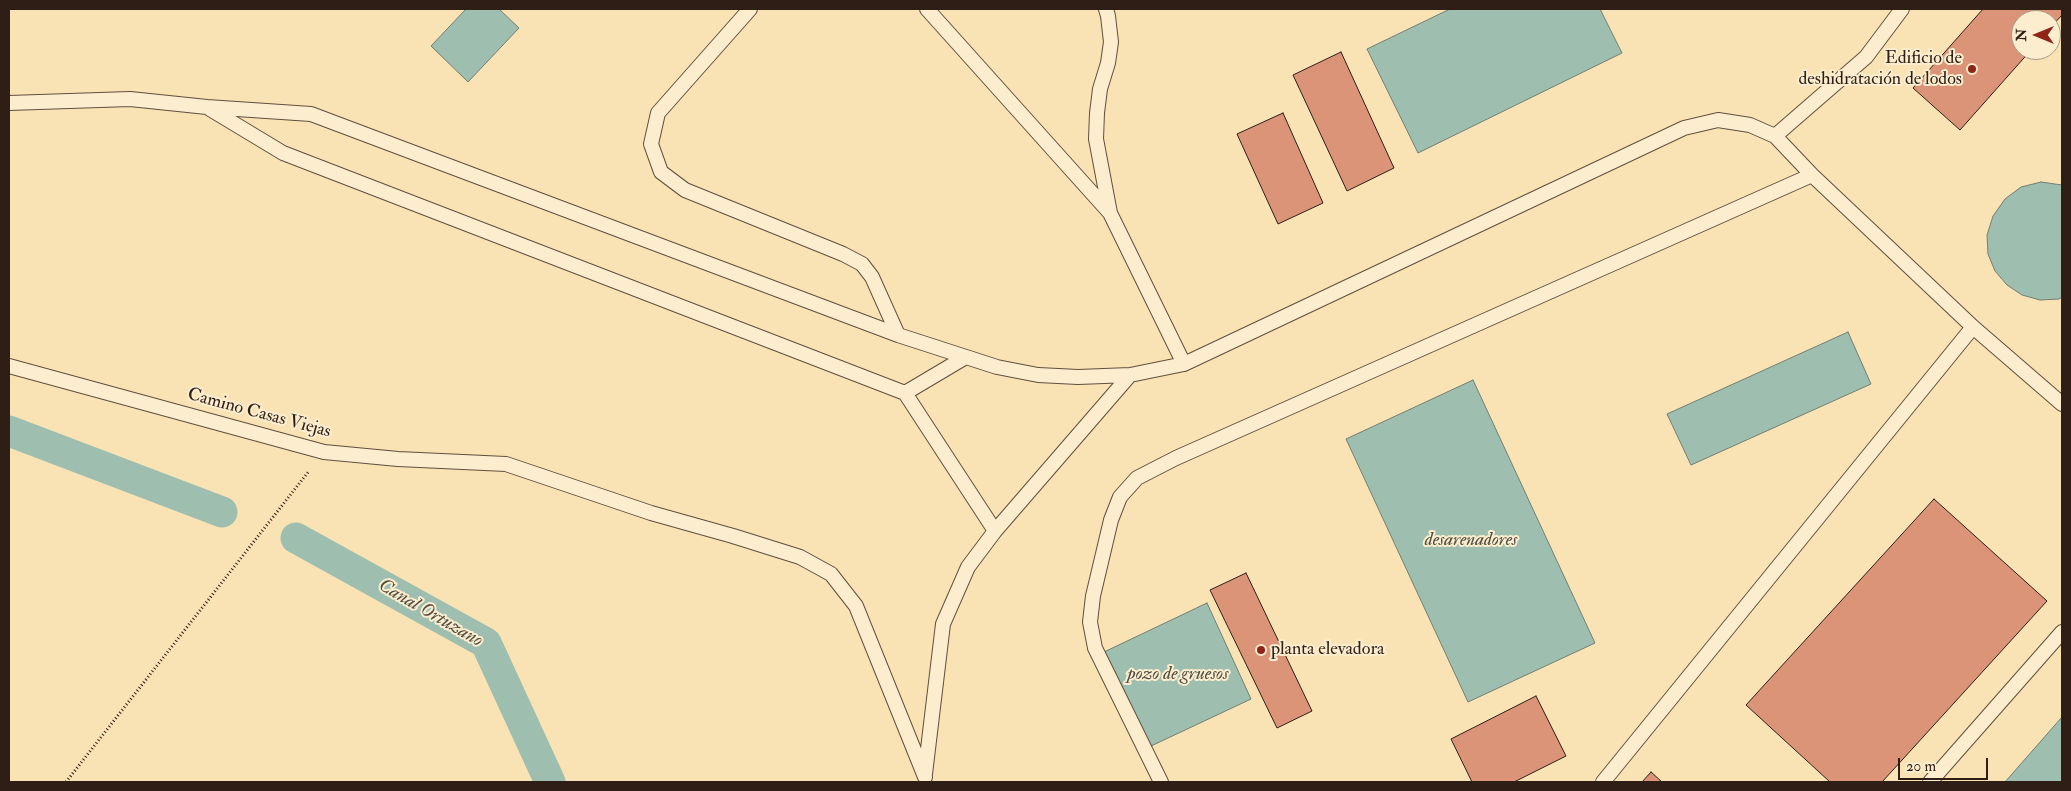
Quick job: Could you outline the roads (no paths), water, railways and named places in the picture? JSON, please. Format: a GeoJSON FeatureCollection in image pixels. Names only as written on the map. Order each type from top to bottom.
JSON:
{"type":"FeatureCollection","features":[{"type":"Feature","properties":{"kind":"lane"},"geometry":{"type":"LineString","coordinates":[[750,9],[658,113],[651,144],[661,172],[686,190],[843,254],[862,264],[872,277],[898,335]]}},
{"type":"Feature","properties":{"kind":"lane"},"geometry":{"type":"LineString","coordinates":[[927,9],[1110,213]]}},
{"type":"Feature","properties":{"kind":"lane"},"geometry":{"type":"LineString","coordinates":[[1106,9],[1112,42],[1100,89],[1096,139],[1110,213],[1184,364]]}},
{"type":"Feature","properties":{"kind":"lane"},"geometry":{"type":"LineString","coordinates":[[1775,136],[1866,57],[1902,9]]}},
{"type":"Feature","properties":{"kind":"lane"},"geometry":{"type":"LineString","coordinates":[[9,103],[130,99],[207,108],[311,114],[898,335],[964,358],[996,367],[1078,378],[1130,375],[1184,364],[1684,128],[1718,120],[1750,125],[1775,136],[1812,175],[1973,327],[2062,404]]}},
{"type":"Feature","properties":{"kind":"lane"},"geometry":{"type":"LineString","coordinates":[[207,108],[284,153],[905,393],[994,531]]}},
{"type":"Feature","properties":{"kind":"lane"},"geometry":{"type":"LineString","coordinates":[[1161,782],[1095,648],[1090,622],[1093,596],[1111,520],[1120,497],[1137,478],[1176,458],[1812,175]]}},
{"type":"Feature","properties":{"kind":"lane"},"geometry":{"type":"LineString","coordinates":[[1603,782],[1973,327]]}},
{"type":"Feature","properties":{"kind":"lane"},"geometry":{"type":"LineString","coordinates":[[905,393],[964,358]]}},
{"type":"Feature","properties":{"kind":"lane","name":"Camino Casas Viejas"},"geometry":{"type":"LineString","coordinates":[[9,366],[324,452],[398,459],[506,464],[651,513],[733,536],[800,558],[831,574],[856,606],[925,780]]}},
{"type":"Feature","properties":{"kind":"lane"},"geometry":{"type":"LineString","coordinates":[[925,780],[943,624],[968,567],[994,531],[1130,375]]}},
{"type":"Feature","properties":{"kind":"lane"},"geometry":{"type":"LineString","coordinates":[[1930,782],[2062,632]]}},
{"type":"Feature","properties":{"kind":"water"},"geometry":{"type":"Polygon","coordinates":[[[466,9],[499,9],[519,28],[468,82],[431,46],[466,9]]]}},
{"type":"Feature","properties":{"kind":"water"},"geometry":{"type":"Polygon","coordinates":[[[1450,9],[1600,9],[1622,53],[1418,153],[1367,49],[1450,9]]]}},
{"type":"Feature","properties":{"kind":"water"},"geometry":{"type":"Polygon","coordinates":[[[2041,182],[2062,185],[2062,297],[2059,299],[2040,300],[2022,295],[2007,285],[1995,271],[1988,254],[1987,235],[1993,216],[2005,199],[2021,187],[2041,182]]]}},
{"type":"Feature","properties":{"kind":"water"},"geometry":{"type":"Polygon","coordinates":[[[1848,332],[1871,384],[1691,465],[1667,414],[1848,332]]]}},
{"type":"Feature","properties":{"kind":"water","name":"desarenadores"},"geometry":{"type":"Polygon","coordinates":[[[1473,380],[1595,643],[1468,702],[1346,439],[1473,380]]]}},
{"type":"Feature","properties":{"kind":"water","name":"pozo de gruesos"},"geometry":{"type":"Polygon","coordinates":[[[1207,603],[1251,699],[1149,747],[1104,652],[1207,603]]]}},
{"type":"Feature","properties":{"kind":"water"},"geometry":{"type":"Polygon","coordinates":[[[2062,717],[2062,782],[2005,782],[2062,717]]]}},
{"type":"Feature","properties":{"kind":"waterway","name":"Canal Ortuzano"},"geometry":{"type":"LineString","coordinates":[[9,431],[222,512]]}},
{"type":"Feature","properties":{"kind":"waterway","name":"Canal Ortuzano"},"geometry":{"type":"LineString","coordinates":[[296,538],[486,643],[550,782]]}},
{"type":"Feature","properties":{"kind":"place","name":"Edificio de deshidratación de lodos"},"geometry":{"type":"Point","coordinates":[1972,69]}},
{"type":"Feature","properties":{"kind":"place","name":"planta elevadora"},"geometry":{"type":"Point","coordinates":[1261,650]}}]}
